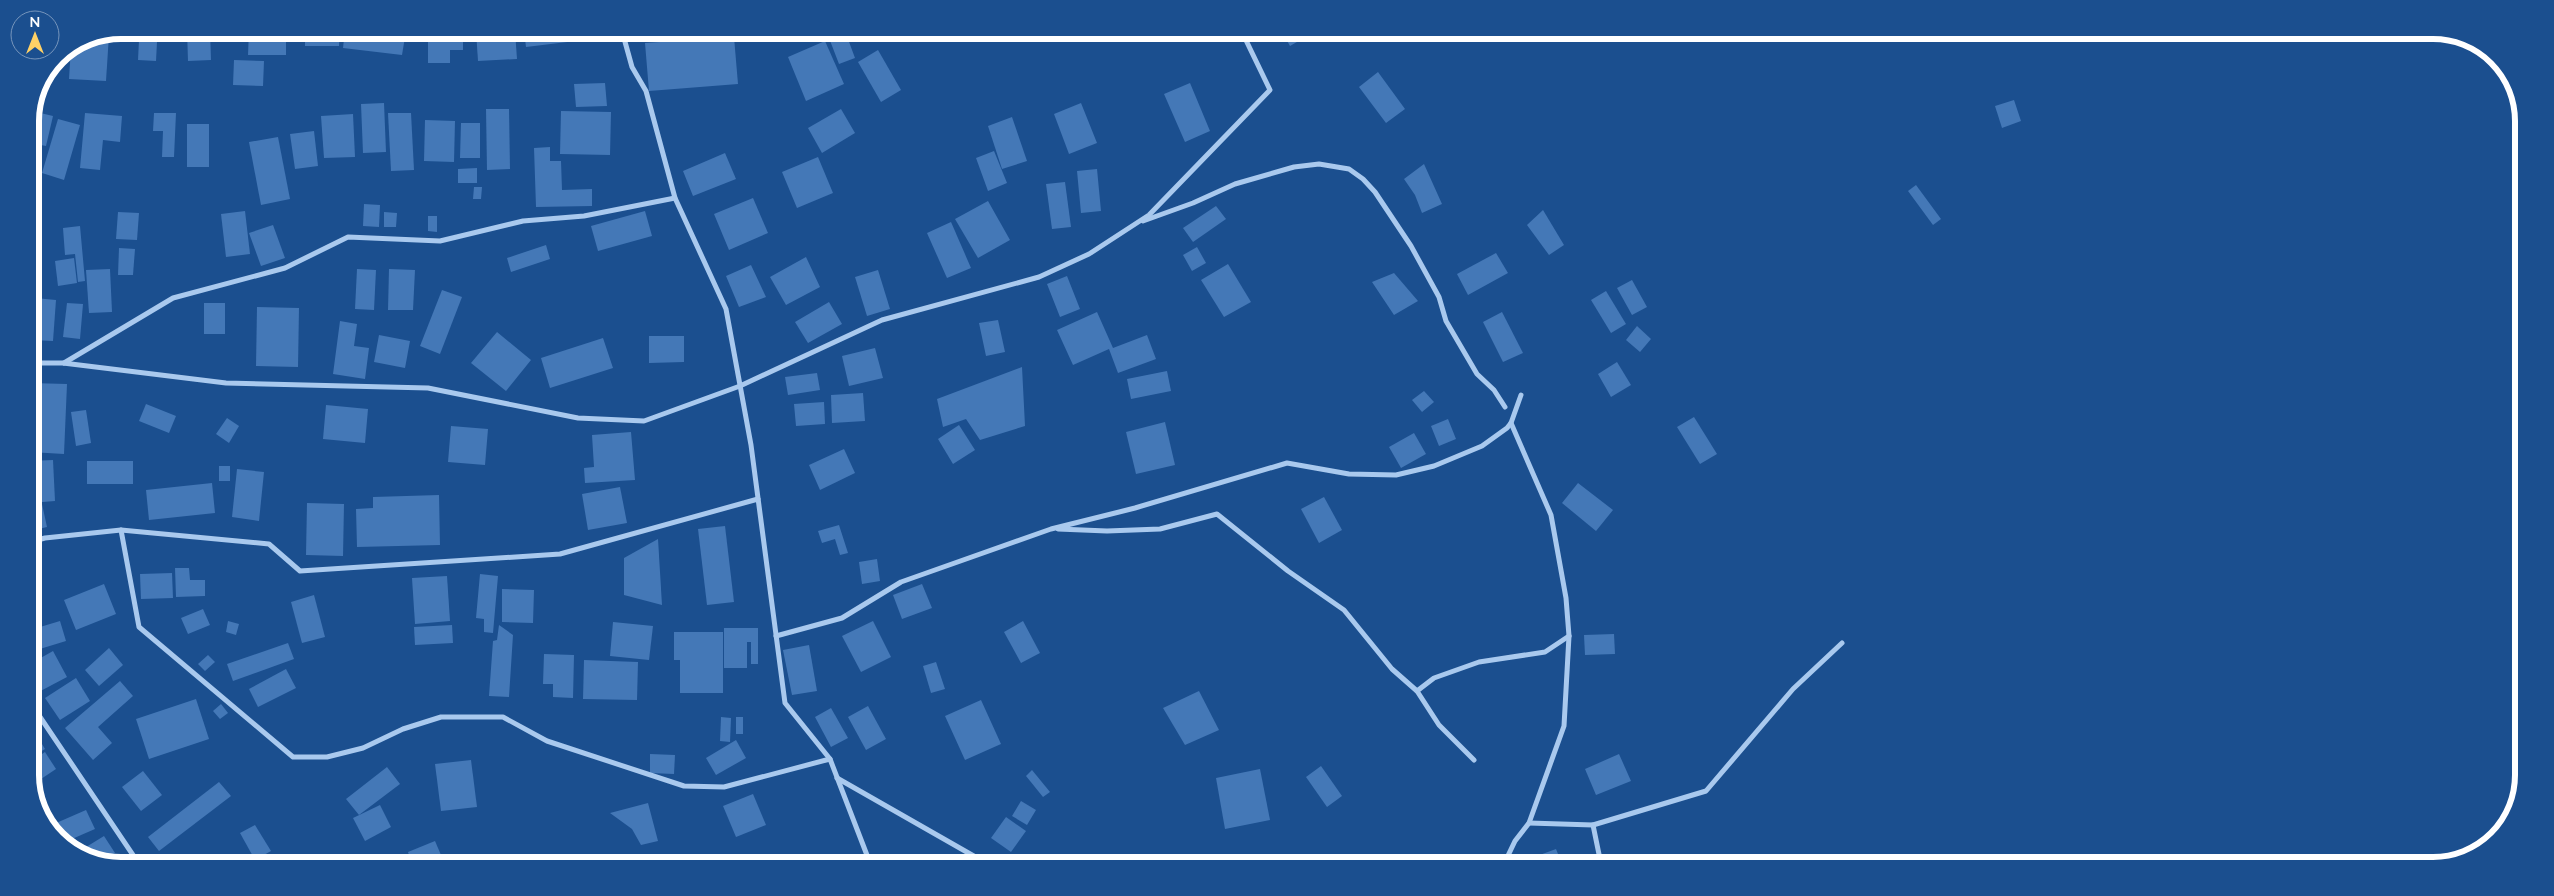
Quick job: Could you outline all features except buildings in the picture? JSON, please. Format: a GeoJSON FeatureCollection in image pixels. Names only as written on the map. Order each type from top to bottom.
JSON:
{"type":"FeatureCollection","features":[{"type":"Feature","properties":{"kind":"street"},"geometry":{"type":"LineString","coordinates":[[624,39],[632,67],[646,91],[675,198],[726,309],[758,498],[785,703],[830,759],[868,857]]}},
{"type":"Feature","properties":{"kind":"street"},"geometry":{"type":"LineString","coordinates":[[39,363],[64,363],[226,383],[428,388],[578,418],[644,420],[740,386],[882,320],[1039,277],[1089,254],[1149,215],[1270,90],[1245,39]]}},
{"type":"Feature","properties":{"kind":"street"},"geometry":{"type":"LineString","coordinates":[[1137,223],[1187,206],[1235,184],[1294,167],[1320,164],[1349,168],[1375,192],[1411,246],[1439,297],[1446,321],[1477,374],[1494,390],[1505,407]]}},
{"type":"Feature","properties":{"kind":"street"},"geometry":{"type":"LineString","coordinates":[[64,363],[172,298],[285,268],[348,237],[440,241],[523,221],[584,216],[675,198]]}},
{"type":"Feature","properties":{"kind":"street"},"geometry":{"type":"LineString","coordinates":[[776,636],[842,618],[901,582],[1051,529],[1135,508],[1287,463],[1350,474],[1396,475],[1434,466],[1482,446],[1512,423],[1521,395]]}},
{"type":"Feature","properties":{"kind":"street"},"geometry":{"type":"LineString","coordinates":[[1507,857],[1514,841],[1529,823],[1564,726],[1569,636],[1566,598],[1551,515],[1512,423]]}},
{"type":"Feature","properties":{"kind":"street"},"geometry":{"type":"LineString","coordinates":[[39,540],[121,530],[269,544],[300,571],[560,554],[758,498]]}},
{"type":"Feature","properties":{"kind":"street"},"geometry":{"type":"LineString","coordinates":[[1051,529],[1108,531],[1160,529],[1217,514],[1288,571],[1344,610],[1392,669],[1417,692],[1439,725],[1474,760]]}},
{"type":"Feature","properties":{"kind":"street"},"geometry":{"type":"LineString","coordinates":[[121,530],[140,627],[293,757],[327,757],[363,748],[403,729],[441,717],[503,717],[547,741],[684,786],[724,787],[830,759]]}},
{"type":"Feature","properties":{"kind":"street"},"geometry":{"type":"LineString","coordinates":[[1417,692],[1434,678],[1461,668],[1479,662],[1544,652],[1569,636]]}},
{"type":"Feature","properties":{"kind":"street"},"geometry":{"type":"LineString","coordinates":[[1529,823],[1593,826],[1706,791],[1794,689],[1842,643]]}},
{"type":"Feature","properties":{"kind":"street"},"geometry":{"type":"LineString","coordinates":[[39,715],[134,857]]}},
{"type":"Feature","properties":{"kind":"street"},"geometry":{"type":"LineString","coordinates":[[837,778],[975,857]]}},
{"type":"Feature","properties":{"kind":"street"},"geometry":{"type":"LineString","coordinates":[[1593,826],[1600,857]]}}]}
